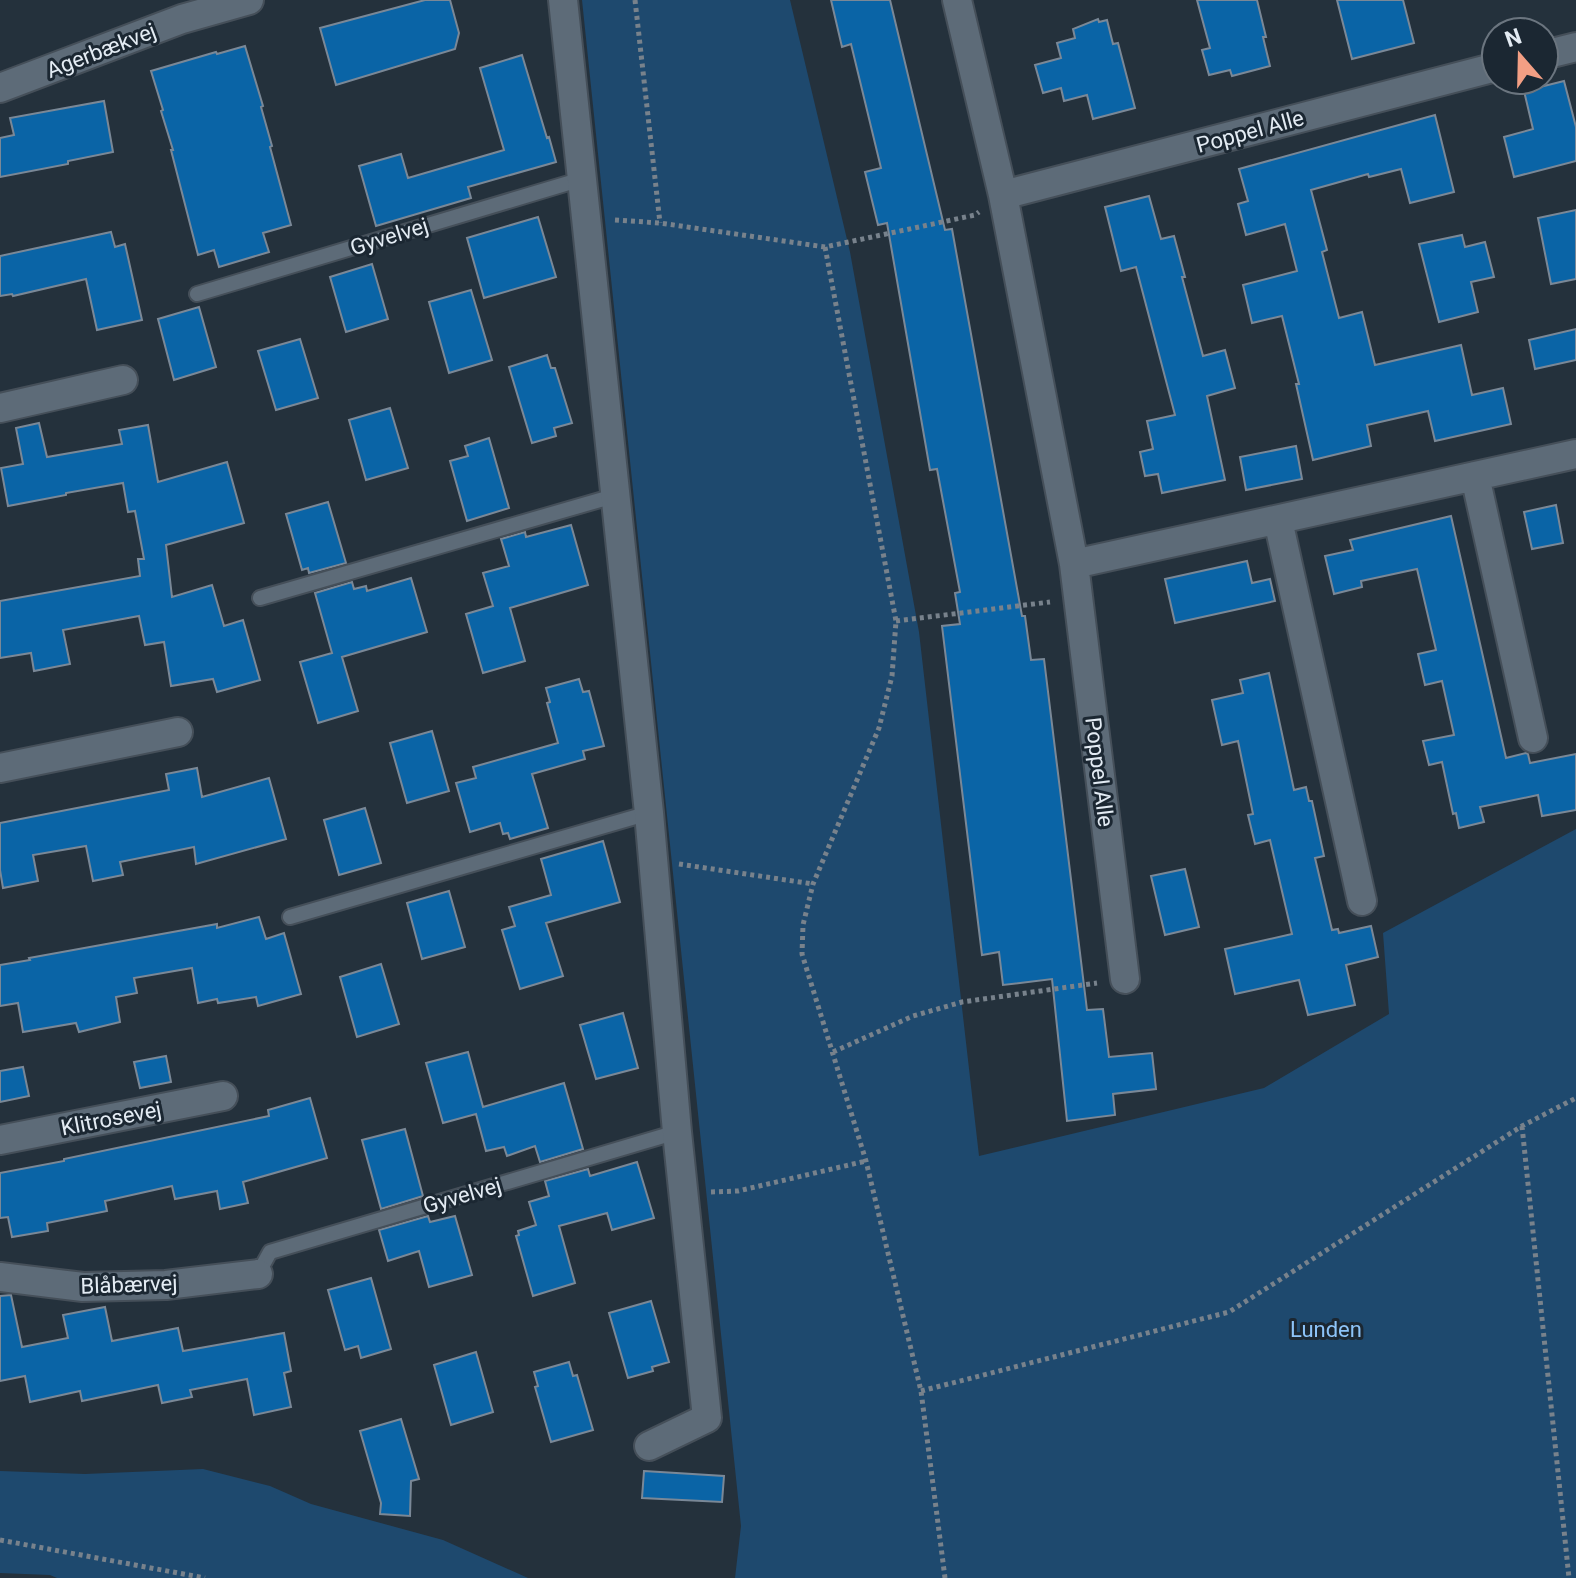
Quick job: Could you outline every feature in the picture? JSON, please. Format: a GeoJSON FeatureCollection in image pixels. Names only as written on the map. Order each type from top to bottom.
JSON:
{"type":"FeatureCollection","features":[{"type":"Feature","properties":{"kind":"street","name":"Agerbækvej"},"geometry":{"type":"LineString","coordinates":[[0,88],[180,10],[249,0]]}},
{"type":"Feature","properties":{"kind":"street"},"geometry":{"type":"LineString","coordinates":[[563,0],[649,813],[677,1132],[707,1418],[649,1446]]}},
{"type":"Feature","properties":{"kind":"street","name":"Poppel Alle"},"geometry":{"type":"LineString","coordinates":[[957,0],[1003,195],[1074,564],[1125,979]]}},
{"type":"Feature","properties":{"kind":"street","name":"Poppel Alle"},"geometry":{"type":"LineString","coordinates":[[1003,195],[1480,71]]}},
{"type":"Feature","properties":{"kind":"street"},"geometry":{"type":"LineString","coordinates":[[0,408],[123,380]]}},
{"type":"Feature","properties":{"kind":"street"},"geometry":{"type":"LineString","coordinates":[[1074,564],[1576,454]]}},
{"type":"Feature","properties":{"kind":"street"},"geometry":{"type":"LineString","coordinates":[[1475,476],[1533,738]]}},
{"type":"Feature","properties":{"kind":"street"},"geometry":{"type":"LineString","coordinates":[[1278,520],[1362,901]]}},
{"type":"Feature","properties":{"kind":"street"},"geometry":{"type":"LineString","coordinates":[[0,768],[178,732]]}},
{"type":"Feature","properties":{"kind":"street","name":"Klitrosevej"},"geometry":{"type":"LineString","coordinates":[[0,1140],[223,1096]]}},
{"type":"Feature","properties":{"kind":"street","name":"Blåbærvej"},"geometry":{"type":"LineString","coordinates":[[0,1277],[83,1287],[166,1285],[258,1274]]}},
{"type":"Feature","properties":{"kind":"lane","name":"Gyvelvej"},"geometry":{"type":"LineString","coordinates":[[197,294],[582,179]]}},
{"type":"Feature","properties":{"kind":"lane"},"geometry":{"type":"LineString","coordinates":[[260,598],[614,496]]}},
{"type":"Feature","properties":{"kind":"lane"},"geometry":{"type":"LineString","coordinates":[[290,917],[649,813]]}},
{"type":"Feature","properties":{"kind":"lane","name":"Gyvelvej"},"geometry":{"type":"LineString","coordinates":[[258,1274],[270,1252],[677,1132]]}},
{"type":"Feature","properties":{"kind":"path"},"geometry":{"type":"LineString","coordinates":[[635,0],[660,223]]}},
{"type":"Feature","properties":{"kind":"path"},"geometry":{"type":"LineString","coordinates":[[586,218],[660,223],[825,247],[975,215],[1003,195]]}},
{"type":"Feature","properties":{"kind":"path"},"geometry":{"type":"LineString","coordinates":[[825,247],[896,621],[892,676],[879,728],[813,884],[803,925],[802,954],[866,1161],[921,1391],[945,1578]]}},
{"type":"Feature","properties":{"kind":"path"},"geometry":{"type":"LineString","coordinates":[[896,621],[1078,599]]}},
{"type":"Feature","properties":{"kind":"path"},"geometry":{"type":"LineString","coordinates":[[653,860],[813,884]]}},
{"type":"Feature","properties":{"kind":"path"},"geometry":{"type":"LineString","coordinates":[[833,1052],[913,1016],[962,1002],[1125,979]]}},
{"type":"Feature","properties":{"kind":"path"},"geometry":{"type":"LineString","coordinates":[[921,1391],[1229,1312],[1522,1126],[1576,1098]]}},
{"type":"Feature","properties":{"kind":"path"},"geometry":{"type":"LineString","coordinates":[[1522,1126],[1569,1578]]}},
{"type":"Feature","properties":{"kind":"path"},"geometry":{"type":"LineString","coordinates":[[684,1193],[738,1191],[866,1161]]}},
{"type":"Feature","properties":{"kind":"path"},"geometry":{"type":"LineString","coordinates":[[0,1540],[205,1578]]}},
{"type":"Feature","properties":{"kind":"green space","name":"Lunden"},"geometry":{"type":"Polygon","coordinates":[[[582,0],[790,0],[850,252],[919,632],[979,1156],[1264,1088],[1389,1014],[1383,933],[1576,829],[1576,1578],[735,1578],[741,1526],[582,0]]]}},
{"type":"Feature","properties":{"kind":"green space"},"geometry":{"type":"Polygon","coordinates":[[[203,1469],[270,1486],[311,1504],[443,1540],[528,1578],[57,1578],[0,1573],[0,1471],[85,1474],[203,1469]]]}},
{"type":"Feature","properties":{"kind":"building"},"geometry":{"type":"Polygon","coordinates":[[[425,0],[450,0],[459,33],[455,49],[336,85],[320,28],[425,0]]]}},
{"type":"Feature","properties":{"kind":"building"},"geometry":{"type":"Polygon","coordinates":[[[831,0],[890,0],[945,230],[952,229],[1031,660],[1044,659],[1087,1010],[1103,1009],[1109,1057],[1152,1053],[1156,1089],[1113,1094],[1115,1115],[1067,1121],[1052,979],[1003,985],[999,952],[982,955],[942,626],[960,624],[955,593],[960,592],[937,469],[930,470],[887,223],[878,225],[865,172],[881,168],[851,44],[842,47],[831,0]]]}},
{"type":"Feature","properties":{"kind":"building"},"geometry":{"type":"Polygon","coordinates":[[[1197,0],[1257,0],[1270,66],[1232,76],[1230,70],[1209,75],[1202,50],[1210,48],[1197,0]]]}},
{"type":"Feature","properties":{"kind":"building"},"geometry":{"type":"Polygon","coordinates":[[[1337,0],[1403,0],[1414,43],[1352,59],[1337,0]]]}},
{"type":"Feature","properties":{"kind":"building"},"geometry":{"type":"Polygon","coordinates":[[[1098,19],[1099,22],[1107,20],[1113,44],[1118,43],[1135,108],[1093,119],[1087,95],[1064,101],[1061,88],[1043,93],[1035,65],[1061,58],[1057,43],[1075,38],[1073,29],[1098,19]]]}},
{"type":"Feature","properties":{"kind":"building"},"geometry":{"type":"Polygon","coordinates":[[[245,46],[263,106],[270,147],[291,225],[263,233],[269,252],[219,267],[214,250],[198,255],[151,71],[245,46]]]}},
{"type":"Feature","properties":{"kind":"building"},"geometry":{"type":"Polygon","coordinates":[[[522,55],[556,162],[468,187],[471,198],[376,226],[359,166],[401,154],[408,178],[504,150],[480,68],[522,55]]]}},
{"type":"Feature","properties":{"kind":"building"},"geometry":{"type":"Polygon","coordinates":[[[1564,81],[1576,127],[1576,161],[1514,177],[1504,137],[1533,129],[1525,96],[1560,96],[1560,82],[1564,81]]]}},
{"type":"Feature","properties":{"kind":"building"},"geometry":{"type":"Polygon","coordinates":[[[104,101],[113,152],[0,177],[0,138],[14,135],[10,118],[104,101]]]}},
{"type":"Feature","properties":{"kind":"building"},"geometry":{"type":"Polygon","coordinates":[[[1435,115],[1454,192],[1410,203],[1401,169],[1369,177],[1368,174],[1311,190],[1327,250],[1322,252],[1339,318],[1362,312],[1375,365],[1461,345],[1472,395],[1503,388],[1511,424],[1435,441],[1428,411],[1367,425],[1371,446],[1313,460],[1282,316],[1252,323],[1243,285],[1297,271],[1285,224],[1246,235],[1238,204],[1248,201],[1239,169],[1435,115]]]}},
{"type":"Feature","properties":{"kind":"building"},"geometry":{"type":"Polygon","coordinates":[[[1149,196],[1161,239],[1174,236],[1203,356],[1225,350],[1235,388],[1207,396],[1225,480],[1162,493],[1158,474],[1145,476],[1140,452],[1153,449],[1147,421],[1175,415],[1136,267],[1121,271],[1105,207],[1149,196]]]}},
{"type":"Feature","properties":{"kind":"building"},"geometry":{"type":"Polygon","coordinates":[[[1576,210],[1576,279],[1551,284],[1538,218],[1576,210]]]}},
{"type":"Feature","properties":{"kind":"building"},"geometry":{"type":"Polygon","coordinates":[[[538,217],[556,277],[484,298],[467,238],[538,217]]]}},
{"type":"Feature","properties":{"kind":"building"},"geometry":{"type":"Polygon","coordinates":[[[111,232],[115,247],[125,244],[142,320],[97,330],[86,279],[13,296],[0,296],[0,256],[111,232]]]}},
{"type":"Feature","properties":{"kind":"building"},"geometry":{"type":"Polygon","coordinates":[[[1462,235],[1465,247],[1485,242],[1494,277],[1471,282],[1478,312],[1439,322],[1419,244],[1462,235]]]}},
{"type":"Feature","properties":{"kind":"building"},"geometry":{"type":"Polygon","coordinates":[[[372,264],[388,319],[346,332],[330,277],[372,264]]]}},
{"type":"Feature","properties":{"kind":"building"},"geometry":{"type":"Polygon","coordinates":[[[471,290],[492,360],[449,373],[429,302],[471,290]]]}},
{"type":"Feature","properties":{"kind":"building"},"geometry":{"type":"Polygon","coordinates":[[[199,307],[216,367],[174,380],[158,319],[199,307]]]}},
{"type":"Feature","properties":{"kind":"building"},"geometry":{"type":"Polygon","coordinates":[[[1576,329],[1576,360],[1535,369],[1529,340],[1576,329]]]}},
{"type":"Feature","properties":{"kind":"building"},"geometry":{"type":"Polygon","coordinates":[[[300,339],[318,398],[276,410],[258,351],[300,339]]]}},
{"type":"Feature","properties":{"kind":"building"},"geometry":{"type":"Polygon","coordinates":[[[547,355],[551,368],[555,368],[572,423],[554,428],[556,436],[532,443],[509,367],[547,355]]]}},
{"type":"Feature","properties":{"kind":"building"},"geometry":{"type":"Polygon","coordinates":[[[390,408],[408,468],[366,480],[349,420],[390,408]]]}},
{"type":"Feature","properties":{"kind":"building"},"geometry":{"type":"Polygon","coordinates":[[[39,423],[47,457],[122,444],[119,430],[148,425],[158,482],[227,462],[244,523],[166,545],[172,597],[212,585],[224,626],[243,620],[260,680],[217,692],[213,679],[171,686],[164,642],[145,645],[139,616],[63,630],[70,664],[34,671],[31,653],[0,658],[0,601],[140,576],[138,559],[144,559],[135,511],[128,512],[123,483],[8,506],[1,468],[23,464],[16,428],[39,423]]]}},
{"type":"Feature","properties":{"kind":"building"},"geometry":{"type":"Polygon","coordinates":[[[489,438],[509,508],[467,521],[450,461],[468,456],[465,446],[489,438]]]}},
{"type":"Feature","properties":{"kind":"building"},"geometry":{"type":"Polygon","coordinates":[[[1296,446],[1302,479],[1246,490],[1240,457],[1296,446]]]}},
{"type":"Feature","properties":{"kind":"building"},"geometry":{"type":"Polygon","coordinates":[[[328,502],[346,563],[309,573],[308,568],[302,570],[286,514],[328,502]]]}},
{"type":"Feature","properties":{"kind":"building"},"geometry":{"type":"Polygon","coordinates":[[[1556,505],[1563,543],[1532,549],[1524,512],[1556,505]]]}},
{"type":"Feature","properties":{"kind":"building"},"geometry":{"type":"Polygon","coordinates":[[[1451,516],[1506,758],[1526,753],[1530,763],[1576,754],[1576,810],[1542,816],[1538,795],[1480,807],[1484,822],[1459,828],[1442,762],[1429,765],[1423,741],[1454,735],[1442,681],[1425,685],[1418,654],[1436,650],[1417,569],[1361,581],[1362,587],[1334,594],[1325,556],[1353,550],[1350,540],[1451,516]]]}},
{"type":"Feature","properties":{"kind":"building"},"geometry":{"type":"Polygon","coordinates":[[[571,525],[588,585],[510,608],[525,661],[483,673],[466,614],[493,606],[483,573],[509,566],[501,539],[525,532],[526,537],[571,525]]]}},
{"type":"Feature","properties":{"kind":"building"},"geometry":{"type":"Polygon","coordinates":[[[1247,561],[1252,583],[1270,579],[1275,601],[1175,623],[1165,579],[1247,561]]]}},
{"type":"Feature","properties":{"kind":"building"},"geometry":{"type":"Polygon","coordinates":[[[411,578],[427,632],[342,657],[358,711],[318,723],[300,662],[332,653],[315,593],[352,582],[354,589],[366,586],[367,591],[411,578]]]}},
{"type":"Feature","properties":{"kind":"building"},"geometry":{"type":"Polygon","coordinates":[[[1269,673],[1294,790],[1306,787],[1309,801],[1312,801],[1324,856],[1315,858],[1332,930],[1338,929],[1339,933],[1371,926],[1378,957],[1346,965],[1355,1005],[1308,1015],[1299,980],[1235,994],[1225,949],[1292,934],[1270,840],[1255,844],[1248,815],[1253,814],[1238,741],[1222,745],[1212,700],[1243,693],[1240,680],[1269,673]]]}},
{"type":"Feature","properties":{"kind":"building"},"geometry":{"type":"Polygon","coordinates":[[[579,679],[583,692],[589,691],[604,746],[583,751],[585,759],[532,774],[548,828],[510,839],[508,833],[503,834],[500,823],[470,832],[456,783],[476,778],[473,767],[558,743],[546,688],[579,679]]]}},
{"type":"Feature","properties":{"kind":"building"},"geometry":{"type":"Polygon","coordinates":[[[432,731],[449,791],[407,803],[390,743],[432,731]]]}},
{"type":"Feature","properties":{"kind":"building"},"geometry":{"type":"Polygon","coordinates":[[[197,768],[202,797],[269,778],[286,839],[196,864],[194,847],[120,862],[123,875],[93,881],[86,846],[33,855],[38,881],[3,888],[0,823],[169,790],[166,774],[197,768]]]}},
{"type":"Feature","properties":{"kind":"building"},"geometry":{"type":"Polygon","coordinates":[[[365,808],[381,863],[339,875],[324,820],[365,808]]]}},
{"type":"Feature","properties":{"kind":"building"},"geometry":{"type":"Polygon","coordinates":[[[603,841],[620,902],[546,923],[563,976],[520,989],[502,930],[515,926],[509,907],[551,895],[541,859],[603,841]]]}},
{"type":"Feature","properties":{"kind":"building"},"geometry":{"type":"Polygon","coordinates":[[[1185,869],[1199,927],[1165,935],[1151,876],[1185,869]]]}},
{"type":"Feature","properties":{"kind":"building"},"geometry":{"type":"Polygon","coordinates":[[[449,891],[465,947],[422,959],[407,903],[449,891]]]}},
{"type":"Feature","properties":{"kind":"building"},"geometry":{"type":"Polygon","coordinates":[[[259,917],[266,939],[284,933],[301,994],[258,1006],[256,997],[198,1003],[192,968],[134,978],[137,993],[116,997],[120,1022],[79,1032],[76,1023],[23,1032],[18,1003],[0,1006],[0,965],[217,924],[217,928],[259,917]]]}},
{"type":"Feature","properties":{"kind":"building"},"geometry":{"type":"Polygon","coordinates":[[[381,964],[399,1024],[357,1037],[340,977],[381,964]]]}},
{"type":"Feature","properties":{"kind":"building"},"geometry":{"type":"Polygon","coordinates":[[[623,1013],[638,1068],[596,1079],[580,1025],[623,1013]]]}},
{"type":"Feature","properties":{"kind":"building"},"geometry":{"type":"Polygon","coordinates":[[[468,1052],[483,1107],[564,1083],[583,1149],[540,1162],[535,1146],[507,1156],[504,1147],[486,1151],[476,1114],[443,1123],[426,1063],[468,1052]]]}},
{"type":"Feature","properties":{"kind":"building"},"geometry":{"type":"Polygon","coordinates":[[[166,1056],[171,1082],[140,1088],[134,1062],[166,1056]]]}},
{"type":"Feature","properties":{"kind":"building"},"geometry":{"type":"Polygon","coordinates":[[[23,1067],[29,1096],[0,1102],[0,1071],[23,1067]]]}},
{"type":"Feature","properties":{"kind":"building"},"geometry":{"type":"Polygon","coordinates":[[[310,1098],[327,1158],[243,1182],[248,1203],[220,1209],[217,1191],[175,1199],[172,1186],[105,1201],[107,1211],[47,1223],[48,1231],[12,1237],[8,1217],[0,1218],[0,1173],[269,1116],[268,1110],[310,1098]]]}},
{"type":"Feature","properties":{"kind":"building"},"geometry":{"type":"Polygon","coordinates":[[[405,1129],[423,1196],[381,1209],[362,1140],[405,1129]]]}},
{"type":"Feature","properties":{"kind":"building"},"geometry":{"type":"Polygon","coordinates":[[[637,1162],[654,1218],[612,1230],[607,1213],[559,1226],[575,1283],[533,1296],[516,1236],[519,1235],[518,1231],[536,1225],[529,1202],[549,1196],[545,1181],[588,1169],[590,1176],[637,1162]]]}},
{"type":"Feature","properties":{"kind":"building"},"geometry":{"type":"Polygon","coordinates":[[[428,1216],[430,1222],[455,1216],[472,1275],[429,1287],[419,1251],[388,1261],[379,1230],[428,1216]]]}},
{"type":"Feature","properties":{"kind":"building"},"geometry":{"type":"Polygon","coordinates":[[[371,1278],[391,1349],[361,1358],[358,1346],[345,1350],[328,1290],[371,1278]]]}},
{"type":"Feature","properties":{"kind":"building"},"geometry":{"type":"Polygon","coordinates":[[[11,1295],[22,1347],[68,1338],[63,1315],[105,1307],[112,1341],[178,1328],[183,1351],[284,1333],[291,1371],[284,1373],[291,1407],[254,1415],[247,1379],[190,1390],[192,1397],[162,1403],[158,1385],[82,1401],[80,1391],[30,1402],[25,1376],[0,1381],[0,1296],[11,1295]]]}},
{"type":"Feature","properties":{"kind":"building"},"geometry":{"type":"Polygon","coordinates":[[[651,1301],[669,1362],[652,1367],[653,1371],[628,1378],[609,1313],[651,1301]]]}},
{"type":"Feature","properties":{"kind":"building"},"geometry":{"type":"Polygon","coordinates":[[[476,1352],[493,1412],[451,1425],[434,1365],[476,1352]]]}},
{"type":"Feature","properties":{"kind":"building"},"geometry":{"type":"Polygon","coordinates":[[[569,1362],[573,1376],[577,1375],[593,1430],[551,1442],[535,1387],[538,1386],[534,1372],[569,1362]]]}},
{"type":"Feature","properties":{"kind":"building"},"geometry":{"type":"Polygon","coordinates":[[[401,1419],[419,1479],[411,1481],[410,1516],[380,1514],[381,1503],[360,1431],[401,1419]]]}},
{"type":"Feature","properties":{"kind":"building"},"geometry":{"type":"Polygon","coordinates":[[[644,1471],[724,1476],[722,1502],[642,1498],[644,1471]]]}}]}
